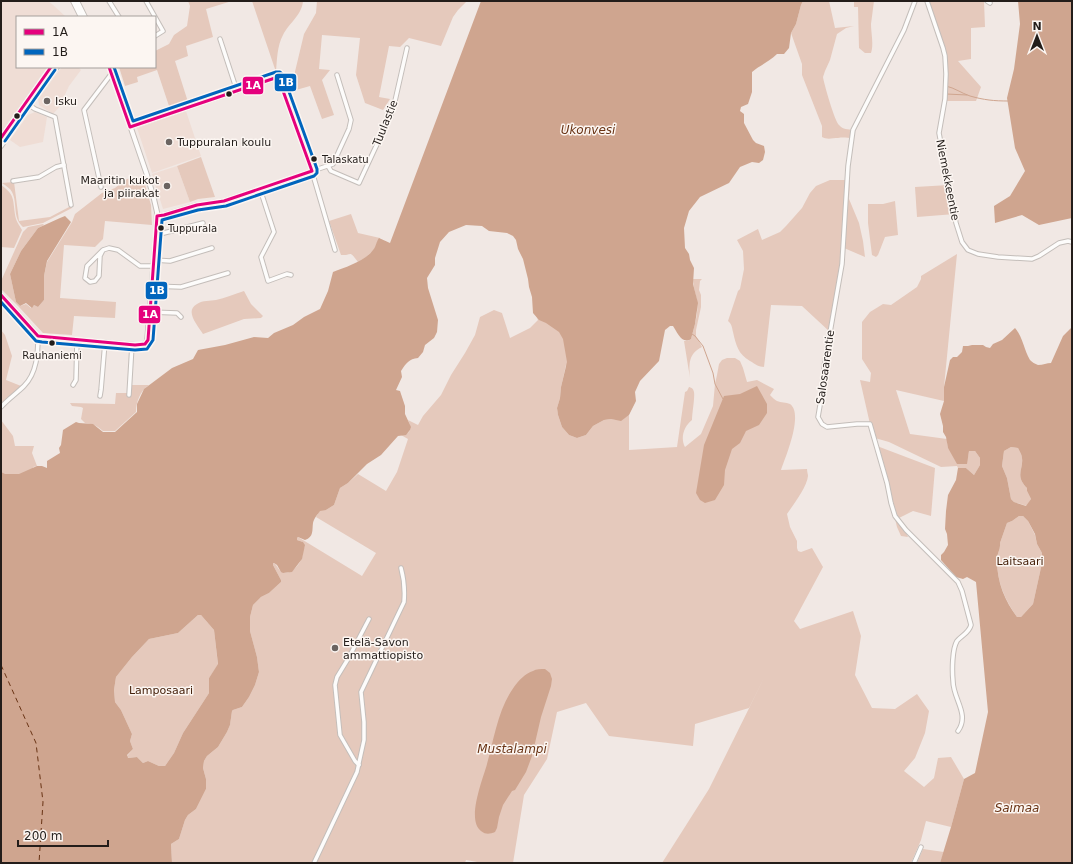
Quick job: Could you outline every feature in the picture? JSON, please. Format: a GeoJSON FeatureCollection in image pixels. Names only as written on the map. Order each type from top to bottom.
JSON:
{"type":"FeatureCollection","features":[{"type":"Feature","properties":{"kind":"street"},"geometry":{"type":"LineString","coordinates":[[73,1],[81,16]]}},
{"type":"Feature","properties":{"kind":"street"},"geometry":{"type":"LineString","coordinates":[[78,1],[82,16]]}},
{"type":"Feature","properties":{"kind":"street"},"geometry":{"type":"LineString","coordinates":[[109,1],[117,16]]}},
{"type":"Feature","properties":{"kind":"street"},"geometry":{"type":"LineString","coordinates":[[146,1],[154,16]]}},
{"type":"Feature","properties":{"kind":"street","name":"Salosaarentie"},"geometry":{"type":"LineString","coordinates":[[915,1],[904,30],[853,130],[848,166],[842,264],[825,360],[825,376],[818,417],[822,424],[827,427],[870,424],[895,516],[906,530],[956,580],[961,588],[971,625],[968,631],[957,641],[954,651],[952,682],[962,714],[962,724],[958,731]]}},
{"type":"Feature","properties":{"kind":"street","name":"Niemekkeentie"},"geometry":{"type":"LineString","coordinates":[[927,1],[945,56],[945,99],[939,133],[956,224],[962,242],[968,250],[978,254],[1032,259],[1059,243],[1068,241],[1072,242]]}},
{"type":"Feature","properties":{"kind":"street"},"geometry":{"type":"LineString","coordinates":[[156,19],[163,31],[156,35]]}},
{"type":"Feature","properties":{"kind":"street"},"geometry":{"type":"LineString","coordinates":[[220,39],[237,91]]}},
{"type":"Feature","properties":{"kind":"street","name":"Tuulastie"},"geometry":{"type":"LineString","coordinates":[[328,166],[331,171],[359,183],[391,114],[407,48]]}},
{"type":"Feature","properties":{"kind":"street"},"geometry":{"type":"LineString","coordinates":[[1,146],[51,68]]}},
{"type":"Feature","properties":{"kind":"street"},"geometry":{"type":"LineString","coordinates":[[1,138],[56,68]]}},
{"type":"Feature","properties":{"kind":"street"},"geometry":{"type":"LineString","coordinates":[[101,187],[84,110],[111,70]]}},
{"type":"Feature","properties":{"kind":"street"},"geometry":{"type":"LineString","coordinates":[[1,295],[38,336],[132,345],[143,345],[147,342],[154,266],[157,216],[156,205],[111,70]]}},
{"type":"Feature","properties":{"kind":"street"},"geometry":{"type":"LineString","coordinates":[[157,216],[196,205],[224,201],[333,164],[349,129],[351,120],[337,75]]}},
{"type":"Feature","properties":{"kind":"street"},"geometry":{"type":"LineString","coordinates":[[130,127],[278,77],[312,171],[336,250]]}},
{"type":"Feature","properties":{"kind":"street"},"geometry":{"type":"LineString","coordinates":[[28,104],[35,109],[55,117],[72,205]]}},
{"type":"Feature","properties":{"kind":"street"},"geometry":{"type":"LineString","coordinates":[[13,181],[39,177],[56,167],[64,165]]}},
{"type":"Feature","properties":{"kind":"street"},"geometry":{"type":"LineString","coordinates":[[260,189],[274,232],[261,257],[268,281],[287,274],[291,275]]}},
{"type":"Feature","properties":{"kind":"street"},"geometry":{"type":"LineString","coordinates":[[156,235],[203,223]]}},
{"type":"Feature","properties":{"kind":"street"},"geometry":{"type":"LineString","coordinates":[[103,250],[100,256],[99,276],[95,281],[90,282],[85,278],[87,266],[103,250],[109,248],[118,250],[140,266],[154,266]]}},
{"type":"Feature","properties":{"kind":"street"},"geometry":{"type":"LineString","coordinates":[[154,260],[170,260],[212,248]]}},
{"type":"Feature","properties":{"kind":"street"},"geometry":{"type":"LineString","coordinates":[[152,286],[181,287],[228,273]]}},
{"type":"Feature","properties":{"kind":"street"},"geometry":{"type":"LineString","coordinates":[[150,312],[177,313],[181,317]]}},
{"type":"Feature","properties":{"kind":"street"},"geometry":{"type":"LineString","coordinates":[[1,407],[25,385],[30,378],[36,362],[38,336]]}},
{"type":"Feature","properties":{"kind":"street"},"geometry":{"type":"LineString","coordinates":[[73,385],[76,380],[77,340]]}},
{"type":"Feature","properties":{"kind":"street"},"geometry":{"type":"LineString","coordinates":[[100,396],[105,342]]}},
{"type":"Feature","properties":{"kind":"street"},"geometry":{"type":"LineString","coordinates":[[129,395],[132,345]]}},
{"type":"Feature","properties":{"kind":"street"},"geometry":{"type":"LineString","coordinates":[[314,863],[359,765],[364,740],[361,692],[404,602],[405,592],[401,568]]}},
{"type":"Feature","properties":{"kind":"street"},"geometry":{"type":"LineString","coordinates":[[359,765],[340,736],[335,685],[337,677],[369,619]]}},
{"type":"Feature","properties":{"kind":"street"},"geometry":{"type":"LineString","coordinates":[[914,863],[920,847]]}},
{"type":"Feature","properties":{"kind":"shaded area"},"geometry":{"type":"Polygon","coordinates":[[[1,1],[48,1],[65,16],[16,16],[16,68],[46,68],[1,132],[1,1]]]}},
{"type":"Feature","properties":{"kind":"shaded area"},"geometry":{"type":"Polygon","coordinates":[[[61,68],[79,68],[81,70],[69,86],[62,104],[53,114],[39,105],[38,99],[61,68]]]}},
{"type":"Feature","properties":{"kind":"shaded area","name":"Tuppuralan koulu"},"geometry":{"type":"Polygon","coordinates":[[[186,111],[201,156],[152,173],[137,128],[186,111]]]}},
{"type":"Feature","properties":{"kind":"shaded area"},"geometry":{"type":"Polygon","coordinates":[[[35,112],[47,117],[43,142],[20,147],[10,140],[28,115],[35,112]]]}},
{"type":"Feature","properties":{"kind":"shaded area"},"geometry":{"type":"Polygon","coordinates":[[[177,166],[190,202],[163,209],[152,174],[177,166]]]}},
{"type":"Feature","properties":{"kind":"green space"},"geometry":{"type":"Polygon","coordinates":[[[188,1],[232,1],[206,9],[213,37],[186,46],[188,56],[175,61],[188,102],[170,109],[157,70],[137,77],[138,82],[125,86],[119,68],[156,68],[156,50],[169,44],[174,35],[187,26],[190,6],[188,1]]]}},
{"type":"Feature","properties":{"kind":"green space"},"geometry":{"type":"Polygon","coordinates":[[[252,1],[303,1],[298,15],[281,39],[276,72],[252,1]]]}},
{"type":"Feature","properties":{"kind":"green space"},"geometry":{"type":"Polygon","coordinates":[[[317,1],[467,1],[453,17],[441,46],[409,38],[400,47],[389,46],[379,97],[390,99],[383,110],[365,103],[356,75],[360,38],[322,35],[319,69],[330,70],[322,80],[334,115],[322,119],[310,86],[296,90],[293,80],[304,34],[316,13],[317,1]]]}},
{"type":"Feature","properties":{"kind":"green space"},"geometry":{"type":"Polygon","coordinates":[[[803,1],[829,1],[835,28],[854,26],[846,28],[837,34],[830,60],[823,77],[837,122],[842,128],[853,130],[852,138],[828,139],[822,137],[822,126],[802,75],[802,64],[791,33],[796,24],[803,1]]]}},
{"type":"Feature","properties":{"kind":"green space"},"geometry":{"type":"Polygon","coordinates":[[[854,1],[874,1],[871,24],[871,53],[865,53],[859,48],[858,7],[854,7],[854,1]]]}},
{"type":"Feature","properties":{"kind":"green space"},"geometry":{"type":"Polygon","coordinates":[[[927,1],[984,1],[985,27],[971,28],[971,59],[958,61],[981,87],[976,101],[945,101],[945,56],[927,1]]]}},
{"type":"Feature","properties":{"kind":"green space"},"geometry":{"type":"Polygon","coordinates":[[[201,157],[215,197],[198,199],[190,202],[177,166],[201,157]]]}},
{"type":"Feature","properties":{"kind":"green space"},"geometry":{"type":"Polygon","coordinates":[[[133,177],[143,178],[151,205],[152,225],[105,221],[103,239],[95,247],[64,245],[60,298],[116,302],[115,318],[74,316],[72,335],[43,333],[1,289],[1,281],[23,232],[28,227],[44,225],[38,228],[21,251],[10,274],[16,302],[20,306],[26,304],[31,308],[34,305],[38,307],[44,300],[44,276],[47,262],[72,222],[75,214],[102,193],[115,188],[125,180],[133,177]]]}},
{"type":"Feature","properties":{"kind":"green space"},"geometry":{"type":"Polygon","coordinates":[[[830,180],[850,180],[849,199],[859,223],[865,257],[844,248],[830,332],[802,306],[771,305],[764,367],[759,366],[746,358],[740,352],[732,326],[728,321],[740,289],[744,269],[743,251],[737,240],[758,229],[762,240],[780,232],[802,208],[810,193],[816,186],[830,180]]]}},
{"type":"Feature","properties":{"kind":"green space"},"geometry":{"type":"Polygon","coordinates":[[[14,182],[19,221],[50,217],[71,206],[72,208],[43,223],[23,227],[17,219],[15,201],[12,192],[2,183],[14,182]]]}},
{"type":"Feature","properties":{"kind":"green space"},"geometry":{"type":"Polygon","coordinates":[[[1,185],[12,196],[16,219],[22,230],[14,248],[1,247],[1,185]]]}},
{"type":"Feature","properties":{"kind":"green space"},"geometry":{"type":"Polygon","coordinates":[[[949,185],[955,214],[917,217],[915,187],[949,185]]]}},
{"type":"Feature","properties":{"kind":"green space"},"geometry":{"type":"Polygon","coordinates":[[[895,201],[898,235],[885,237],[876,257],[872,255],[868,223],[868,204],[883,204],[895,201]]]}},
{"type":"Feature","properties":{"kind":"green space"},"geometry":{"type":"Polygon","coordinates":[[[351,214],[358,233],[380,238],[373,251],[358,262],[351,254],[341,255],[329,221],[351,214]]]}},
{"type":"Feature","properties":{"kind":"green space"},"geometry":{"type":"Polygon","coordinates":[[[957,254],[944,387],[944,401],[896,390],[910,434],[947,439],[948,448],[968,457],[969,451],[975,451],[980,458],[980,465],[974,475],[966,468],[958,468],[957,466],[941,467],[889,442],[875,438],[870,424],[860,380],[870,382],[871,373],[862,359],[862,322],[870,312],[883,304],[891,305],[917,287],[921,276],[957,254]]]}},
{"type":"Feature","properties":{"kind":"green space"},"geometry":{"type":"Polygon","coordinates":[[[693,279],[702,279],[700,281],[699,290],[701,295],[701,307],[696,336],[702,347],[694,353],[690,360],[690,378],[684,341],[691,339],[697,315],[697,301],[693,279]]]}},
{"type":"Feature","properties":{"kind":"green space"},"geometry":{"type":"Polygon","coordinates":[[[244,291],[251,304],[263,316],[261,318],[244,319],[203,334],[193,319],[193,307],[202,302],[216,300],[244,291]]]}},
{"type":"Feature","properties":{"kind":"green space"},"geometry":{"type":"Polygon","coordinates":[[[539,295],[543,295],[549,303],[547,307],[548,309],[555,310],[558,316],[557,319],[560,321],[568,318],[572,312],[575,312],[576,310],[582,317],[587,312],[591,314],[590,317],[592,318],[594,316],[600,316],[601,322],[606,324],[610,329],[609,334],[607,334],[611,346],[604,363],[594,368],[576,373],[567,372],[568,370],[566,365],[557,408],[562,427],[569,435],[577,438],[586,435],[593,426],[604,420],[621,420],[629,415],[629,450],[677,447],[685,392],[689,387],[692,388],[694,392],[694,398],[692,420],[687,425],[683,436],[685,447],[701,434],[713,406],[719,364],[722,360],[727,358],[735,358],[740,361],[747,382],[757,380],[774,389],[770,395],[777,401],[790,404],[794,409],[795,417],[792,436],[781,470],[807,469],[808,476],[796,501],[787,514],[790,527],[797,541],[798,551],[801,552],[812,548],[823,567],[794,621],[800,629],[853,611],[861,636],[855,675],[872,708],[895,709],[917,694],[929,711],[925,733],[915,758],[904,771],[924,787],[934,778],[938,758],[951,757],[964,779],[951,827],[926,821],[921,840],[911,863],[662,863],[709,789],[766,674],[749,708],[695,724],[693,746],[609,736],[586,703],[557,712],[547,759],[524,795],[513,863],[483,863],[466,860],[465,863],[172,863],[171,844],[179,839],[185,820],[188,815],[196,809],[206,789],[206,779],[203,768],[204,761],[207,756],[218,747],[227,732],[230,725],[232,711],[242,707],[255,685],[259,672],[257,657],[250,631],[250,617],[253,605],[281,582],[273,563],[285,573],[291,572],[296,567],[302,559],[304,547],[303,542],[297,540],[298,537],[362,576],[376,553],[316,517],[320,510],[326,510],[334,505],[340,488],[358,474],[386,491],[397,472],[408,439],[401,435],[407,434],[410,430],[408,420],[418,425],[423,416],[441,395],[475,335],[480,317],[494,310],[502,313],[510,338],[530,328],[538,320],[534,311],[542,300],[539,295]]]}},
{"type":"Feature","properties":{"kind":"green space"},"geometry":{"type":"Polygon","coordinates":[[[1,330],[5,335],[12,356],[6,380],[21,386],[1,405],[1,330]]]}},
{"type":"Feature","properties":{"kind":"green space"},"geometry":{"type":"Polygon","coordinates":[[[128,385],[149,385],[143,390],[139,397],[136,412],[115,431],[103,431],[91,424],[85,423],[81,419],[83,408],[72,406],[70,403],[115,404],[116,393],[128,393],[128,385]]]}},
{"type":"Feature","properties":{"kind":"green space"},"geometry":{"type":"Polygon","coordinates":[[[1,420],[13,436],[15,446],[34,446],[32,453],[37,466],[33,467],[34,470],[1,529],[1,420]]]}},
{"type":"Feature","properties":{"kind":"green space"},"geometry":{"type":"Polygon","coordinates":[[[877,446],[935,468],[931,516],[913,511],[899,518],[908,537],[901,536],[897,527],[877,446]]]}},
{"type":"Feature","properties":{"kind":"green space"},"geometry":{"type":"Polygon","coordinates":[[[1011,447],[1018,448],[1021,454],[1022,463],[1020,475],[1031,499],[1027,506],[1014,502],[1011,499],[1007,478],[1002,466],[1004,451],[1011,447]]]}},
{"type":"Feature","properties":{"kind":"green space","name":"Laitsaari"},"geometry":{"type":"Polygon","coordinates":[[[1019,516],[1023,516],[1028,521],[1035,535],[1037,544],[1042,553],[1042,563],[1033,604],[1021,617],[1017,617],[1002,590],[998,576],[997,559],[1000,543],[1007,523],[1019,516]]]}},
{"type":"Feature","properties":{"kind":"green space","name":"Lamposaari"},"geometry":{"type":"Polygon","coordinates":[[[198,615],[201,615],[214,630],[218,665],[209,678],[209,693],[183,733],[174,753],[165,766],[159,766],[148,761],[143,763],[137,757],[127,758],[133,749],[130,741],[132,734],[121,710],[115,702],[114,690],[116,677],[149,639],[178,633],[198,615]]]}},
{"type":"Feature","properties":{"kind":"green space"},"geometry":{"type":"Polygon","coordinates":[[[923,849],[944,852],[940,863],[917,863],[923,849]]]}},
{"type":"Feature","properties":{"kind":"water","name":"Ukonvesi"},"geometry":{"type":"Polygon","coordinates":[[[481,1],[803,1],[796,24],[791,33],[789,48],[784,54],[777,54],[752,72],[752,92],[748,104],[741,107],[740,111],[744,114],[744,123],[753,140],[764,146],[765,152],[763,160],[759,163],[752,162],[740,167],[729,183],[700,197],[689,211],[684,228],[685,248],[694,268],[693,284],[698,303],[691,339],[682,339],[673,326],[670,326],[665,330],[659,361],[640,381],[635,392],[636,401],[629,415],[621,421],[611,419],[604,420],[593,426],[586,435],[577,438],[569,435],[562,427],[557,408],[567,362],[563,339],[559,332],[539,320],[533,313],[532,297],[528,279],[516,240],[513,236],[507,233],[489,231],[482,226],[466,225],[449,232],[440,242],[435,258],[435,265],[427,278],[428,288],[438,320],[437,332],[434,338],[425,345],[423,352],[418,358],[410,360],[404,366],[401,371],[402,377],[396,390],[400,391],[405,406],[405,414],[411,427],[410,430],[406,435],[398,436],[381,455],[367,464],[348,483],[340,488],[334,505],[326,510],[320,511],[315,518],[312,533],[308,539],[305,540],[298,537],[297,538],[297,540],[303,542],[305,545],[302,559],[292,572],[283,573],[277,565],[273,563],[281,582],[253,605],[250,617],[250,631],[257,657],[259,672],[255,685],[242,707],[232,711],[230,725],[227,732],[218,747],[207,756],[204,761],[203,768],[206,779],[206,789],[196,809],[188,815],[185,820],[179,839],[171,844],[172,863],[1,863],[1,472],[5,474],[19,474],[37,466],[47,468],[47,461],[60,453],[59,448],[61,445],[63,430],[76,422],[93,424],[103,432],[115,432],[137,412],[137,404],[144,389],[172,368],[193,359],[198,350],[225,345],[254,337],[268,338],[274,333],[293,325],[304,317],[320,309],[328,291],[333,272],[355,263],[370,254],[379,238],[390,243],[481,1]],[[198,615],[178,633],[149,639],[116,677],[114,690],[115,702],[121,710],[132,734],[130,741],[133,749],[127,755],[128,758],[137,757],[143,763],[148,761],[159,766],[165,766],[174,753],[183,733],[209,693],[209,678],[218,664],[214,630],[201,615],[198,615]]]}},
{"type":"Feature","properties":{"kind":"water"},"geometry":{"type":"Polygon","coordinates":[[[1018,1],[1072,1],[1072,218],[1039,225],[1022,215],[995,223],[994,206],[1010,196],[1025,171],[1015,148],[1007,98],[1014,69],[1020,24],[1018,1]]]}},
{"type":"Feature","properties":{"kind":"water"},"geometry":{"type":"Polygon","coordinates":[[[65,216],[71,222],[47,261],[44,276],[44,300],[38,307],[34,305],[32,308],[26,303],[20,306],[16,302],[10,274],[21,251],[38,228],[65,216]]]}},
{"type":"Feature","properties":{"kind":"water","name":"Saimaa"},"geometry":{"type":"Polygon","coordinates":[[[1072,327],[1072,863],[940,863],[964,779],[975,773],[988,712],[976,582],[967,577],[963,579],[956,577],[941,560],[941,555],[948,545],[945,529],[948,495],[956,480],[958,468],[966,468],[974,475],[980,465],[980,458],[975,451],[969,451],[967,464],[957,464],[948,448],[946,437],[943,432],[940,414],[944,401],[944,387],[950,360],[953,357],[957,357],[962,352],[963,346],[983,345],[990,348],[993,344],[1002,340],[1015,328],[1020,335],[1030,360],[1038,365],[1051,363],[1063,336],[1072,327]],[[1011,447],[1004,451],[1002,466],[1007,478],[1011,499],[1014,502],[1026,506],[1031,499],[1020,475],[1022,463],[1021,454],[1018,448],[1011,447]],[[1019,516],[1007,523],[1000,543],[997,569],[1002,591],[1017,617],[1021,617],[1033,604],[1042,563],[1042,553],[1037,544],[1035,534],[1028,521],[1023,516],[1019,516]]]}},
{"type":"Feature","properties":{"kind":"water"},"geometry":{"type":"Polygon","coordinates":[[[757,386],[767,404],[767,413],[759,425],[746,431],[740,443],[732,449],[725,470],[724,485],[715,500],[705,503],[700,500],[696,493],[704,445],[724,396],[740,394],[757,386]]]}},
{"type":"Feature","properties":{"kind":"water","name":"Mustalampi"},"geometry":{"type":"Polygon","coordinates":[[[545,669],[550,673],[552,679],[551,686],[541,717],[532,756],[526,772],[515,790],[512,791],[503,805],[495,832],[486,834],[477,826],[475,809],[479,789],[500,714],[509,696],[520,680],[534,670],[545,669]]]}},
{"type":"Feature","properties":{"kind":"waterway"},"geometry":{"type":"LineString","coordinates":[[946,86],[975,97],[989,100],[1008,101]]}},
{"type":"Feature","properties":{"kind":"waterway"},"geometry":{"type":"LineString","coordinates":[[946,94],[967,95]]}},
{"type":"Feature","properties":{"kind":"waterway"},"geometry":{"type":"LineString","coordinates":[[692,334],[703,346],[713,373],[715,384],[723,399]]}},
{"type":"Feature","properties":{"kind":"ferry route"},"geometry":{"type":"LineString","coordinates":[[1,665],[36,743],[43,802],[39,863]]}},
{"type":"Feature","properties":{"kind":"transit line","name":"1A"},"geometry":{"type":"LineString","coordinates":[[1,138],[50,68]]}},
{"type":"Feature","properties":{"kind":"transit line","name":"1A"},"geometry":{"type":"LineString","coordinates":[[1,295],[38,336],[135,345],[145,344],[148,340],[157,216],[197,205],[224,201],[312,171],[278,77],[130,127],[109,68]]}},
{"type":"Feature","properties":{"kind":"transit line","name":"1B"},"geometry":{"type":"LineString","coordinates":[[1,302],[36,341],[135,350],[147,349],[153,340],[162,220],[198,210],[226,206],[314,176],[317,173],[317,169],[283,75],[280,72],[276,72],[133,121],[114,68]]}},
{"type":"Feature","properties":{"kind":"transit line","name":"1B"},"geometry":{"type":"LineString","coordinates":[[5,141],[55,70]]}},
{"type":"Feature","properties":{"kind":"place","name":"Isku"},"geometry":{"type":"Point","coordinates":[47,101]}},
{"type":"Feature","properties":{"kind":"place","name":"Tuppuralan koulu"},"geometry":{"type":"Point","coordinates":[169,142]}},
{"type":"Feature","properties":{"kind":"place","name":"Talaskatu"},"geometry":{"type":"Point","coordinates":[314,159]}},
{"type":"Feature","properties":{"kind":"place","name":"Maaritin kukot ja piirakat"},"geometry":{"type":"Point","coordinates":[167,186]}},
{"type":"Feature","properties":{"kind":"place","name":"Tuppurala"},"geometry":{"type":"Point","coordinates":[161,228]}},
{"type":"Feature","properties":{"kind":"place","name":"Rauhaniemi"},"geometry":{"type":"Point","coordinates":[52,343]}},
{"type":"Feature","properties":{"kind":"place","name":"Etelä-Savon ammattiopisto"},"geometry":{"type":"Point","coordinates":[335,648]}}]}
